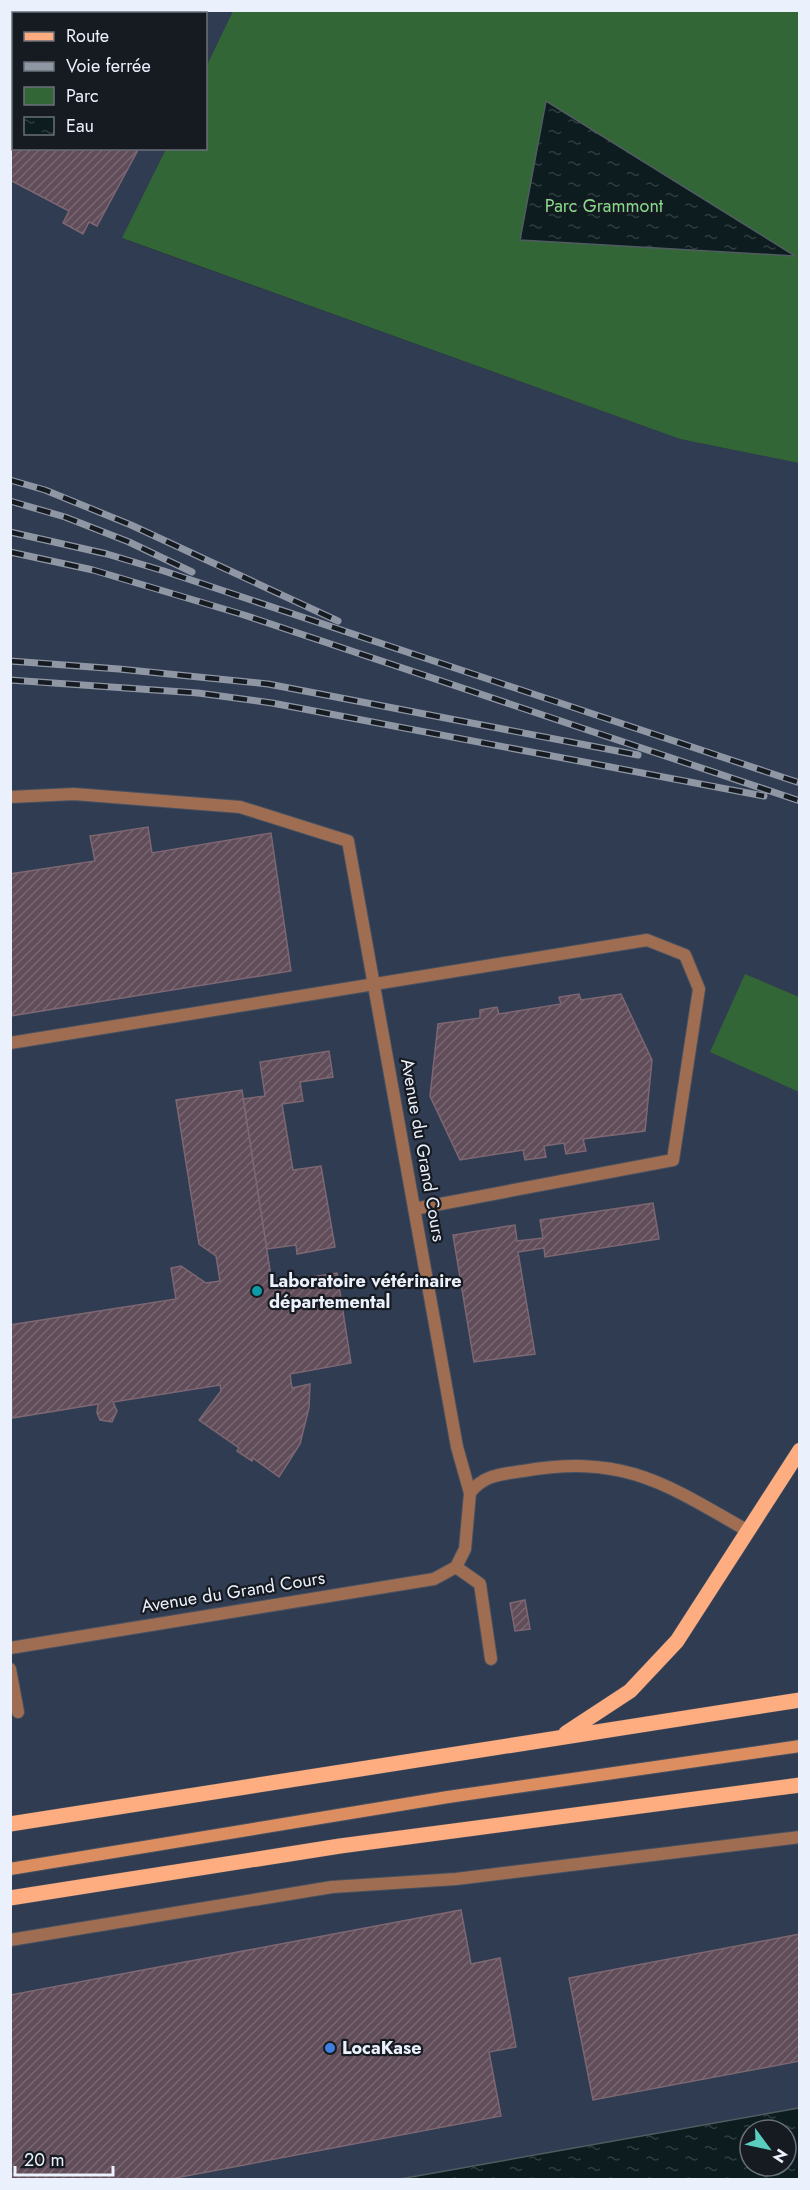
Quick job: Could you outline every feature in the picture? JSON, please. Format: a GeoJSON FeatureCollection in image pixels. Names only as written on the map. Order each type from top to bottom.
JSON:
{"type":"FeatureCollection","features":[{"type":"Feature","properties":{"kind":"main road"},"geometry":{"type":"LineString","coordinates":[[562,1736],[630,1691],[677,1641],[800,1450]]}},
{"type":"Feature","properties":{"kind":"main road"},"geometry":{"type":"LineString","coordinates":[[10,1824],[800,1700]]}},
{"type":"Feature","properties":{"kind":"main road"},"geometry":{"type":"LineString","coordinates":[[10,1869],[448,1797],[800,1746]]}},
{"type":"Feature","properties":{"kind":"main road"},"geometry":{"type":"LineString","coordinates":[[10,1898],[340,1846],[800,1785]]}},
{"type":"Feature","properties":{"kind":"street","name":"Avenue du Grand Cours"},"geometry":{"type":"LineString","coordinates":[[10,797],[74,794],[240,807],[348,842],[457,1447],[470,1493],[466,1512],[465,1549],[456,1567],[434,1579],[10,1648]]}},
{"type":"Feature","properties":{"kind":"street"},"geometry":{"type":"LineString","coordinates":[[10,1043],[648,940],[685,955],[699,989],[673,1160],[414,1209]]}},
{"type":"Feature","properties":{"kind":"street"},"geometry":{"type":"LineString","coordinates":[[470,1493],[479,1482],[508,1473],[565,1465],[604,1467],[660,1481],[748,1531]]}},
{"type":"Feature","properties":{"kind":"street"},"geometry":{"type":"LineString","coordinates":[[456,1567],[480,1584],[491,1659]]}},
{"type":"Feature","properties":{"kind":"street"},"geometry":{"type":"LineString","coordinates":[[10,1669],[18,1712]]}},
{"type":"Feature","properties":{"kind":"street"},"geometry":{"type":"LineString","coordinates":[[10,1940],[332,1887],[456,1879],[800,1837]]}},
{"type":"Feature","properties":{"kind":"shaded area"},"geometry":{"type":"Polygon","coordinates":[[[11,11],[233,11],[207,65],[207,12],[12,12],[12,150],[166,150],[123,239],[680,439],[799,463],[799,2108],[400,2179],[11,2180],[11,11]]]}},
{"type":"Feature","properties":{"kind":"green space","name":"Parc Grammont"},"geometry":{"type":"Polygon","coordinates":[[[233,11],[799,11],[799,463],[680,439],[122,238],[166,150],[207,150],[207,65],[233,11]]]}},
{"type":"Feature","properties":{"kind":"green space"},"geometry":{"type":"Polygon","coordinates":[[[745,974],[799,997],[799,1092],[710,1052],[745,974]]]}},
{"type":"Feature","properties":{"kind":"water"},"geometry":{"type":"Polygon","coordinates":[[[546,101],[795,256],[520,240],[546,101]]]}},
{"type":"Feature","properties":{"kind":"water"},"geometry":{"type":"Polygon","coordinates":[[[799,2108],[799,2179],[400,2179],[738,2119],[738,2178],[798,2178],[798,2118],[743,2118],[799,2108]]]}},
{"type":"Feature","properties":{"kind":"building"},"geometry":{"type":"Polygon","coordinates":[[[10,40],[12,41],[12,150],[138,150],[97,226],[89,222],[83,234],[63,223],[69,211],[10,180],[10,40]]]}},
{"type":"Feature","properties":{"kind":"building"},"geometry":{"type":"Polygon","coordinates":[[[148,827],[152,853],[271,833],[291,971],[10,1016],[10,874],[95,861],[90,836],[148,827]]]}},
{"type":"Feature","properties":{"kind":"building"},"geometry":{"type":"Polygon","coordinates":[[[579,994],[581,1000],[621,994],[652,1060],[645,1131],[583,1139],[586,1151],[566,1154],[564,1143],[544,1146],[546,1157],[525,1160],[523,1150],[460,1160],[430,1096],[438,1024],[480,1018],[480,1010],[497,1007],[499,1014],[561,1004],[559,997],[579,994]]]}},
{"type":"Feature","properties":{"kind":"building"},"geometry":{"type":"Polygon","coordinates":[[[329,1051],[333,1077],[300,1082],[303,1101],[282,1104],[293,1170],[321,1166],[335,1247],[297,1254],[296,1245],[267,1249],[243,1099],[265,1096],[260,1062],[329,1051]]]}},
{"type":"Feature","properties":{"kind":"building","name":"Laboratoire vétérinaire départemental"},"geometry":{"type":"Polygon","coordinates":[[[242,1090],[272,1283],[337,1273],[351,1363],[290,1374],[292,1388],[310,1384],[309,1408],[300,1444],[279,1477],[253,1458],[252,1461],[237,1451],[239,1448],[199,1420],[221,1391],[220,1385],[113,1402],[117,1411],[112,1422],[100,1420],[97,1413],[98,1404],[12,1418],[10,1325],[176,1299],[171,1268],[181,1266],[206,1283],[220,1281],[216,1256],[199,1244],[176,1100],[242,1090]]]}},
{"type":"Feature","properties":{"kind":"building"},"geometry":{"type":"Polygon","coordinates":[[[653,1203],[659,1239],[545,1257],[544,1248],[518,1252],[535,1354],[474,1362],[453,1235],[515,1225],[517,1241],[543,1238],[540,1220],[653,1203]]]}},
{"type":"Feature","properties":{"kind":"building"},"geometry":{"type":"Polygon","coordinates":[[[525,1600],[530,1629],[515,1631],[510,1603],[525,1600]]]}},
{"type":"Feature","properties":{"kind":"building"},"geometry":{"type":"Polygon","coordinates":[[[461,1910],[471,1964],[500,1958],[516,2047],[489,2052],[501,2116],[165,2180],[10,2180],[10,1995],[461,1910]]]}},
{"type":"Feature","properties":{"kind":"building"},"geometry":{"type":"Polygon","coordinates":[[[800,1934],[800,2061],[593,2100],[569,1978],[800,1934]]]}},
{"type":"Feature","properties":{"kind":"railway"},"geometry":{"type":"LineString","coordinates":[[10,480],[45,490],[131,525],[338,621]]}},
{"type":"Feature","properties":{"kind":"railway"},"geometry":{"type":"LineString","coordinates":[[10,501],[65,517],[129,542],[192,572]]}},
{"type":"Feature","properties":{"kind":"railway"},"geometry":{"type":"LineString","coordinates":[[10,532],[107,554],[164,571],[800,783]]}},
{"type":"Feature","properties":{"kind":"railway"},"geometry":{"type":"LineString","coordinates":[[10,552],[93,570],[244,615],[800,801]]}},
{"type":"Feature","properties":{"kind":"railway"},"geometry":{"type":"LineString","coordinates":[[10,661],[268,684],[638,755]]}},
{"type":"Feature","properties":{"kind":"railway"},"geometry":{"type":"LineString","coordinates":[[10,680],[198,693],[272,703],[764,796]]}},
{"type":"Feature","properties":{"kind":"place","name":"Laboratoire vétérinaire départemental"},"geometry":{"type":"Point","coordinates":[257,1291]}},
{"type":"Feature","properties":{"kind":"place","name":"LocaKase"},"geometry":{"type":"Point","coordinates":[330,2048]}}]}
